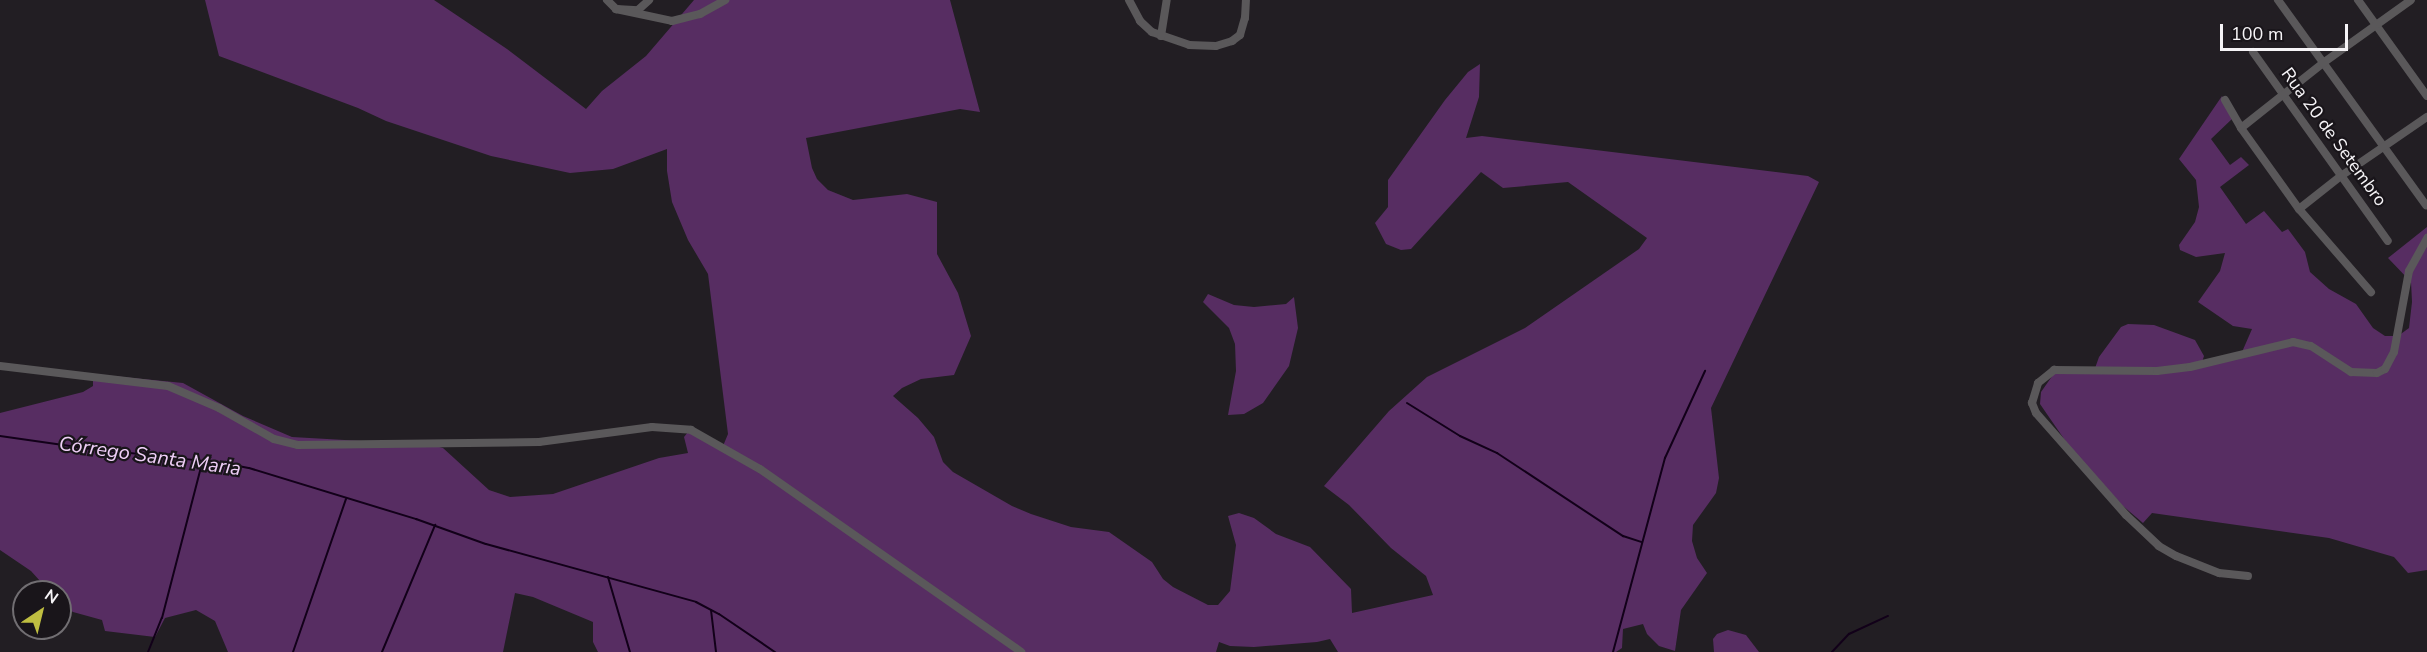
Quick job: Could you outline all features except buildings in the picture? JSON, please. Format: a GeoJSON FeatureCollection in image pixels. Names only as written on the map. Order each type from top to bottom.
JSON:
{"type":"FeatureCollection","features":[{"type":"Feature","properties":{"kind":"street"},"geometry":{"type":"LineString","coordinates":[[607,0],[616,9],[672,21],[700,14],[725,0]]}},
{"type":"Feature","properties":{"kind":"street"},"geometry":{"type":"LineString","coordinates":[[616,9],[638,10],[650,0]]}},
{"type":"Feature","properties":{"kind":"street"},"geometry":{"type":"LineString","coordinates":[[1129,0],[1140,21],[1161,36],[1188,45],[1226,45],[1240,35],[1244,27],[1246,0]]}},
{"type":"Feature","properties":{"kind":"street"},"geometry":{"type":"LineString","coordinates":[[1161,36],[1167,0]]}},
{"type":"Feature","properties":{"kind":"street"},"geometry":{"type":"LineString","coordinates":[[2278,0],[2426,205]]}},
{"type":"Feature","properties":{"kind":"street"},"geometry":{"type":"LineString","coordinates":[[2358,0],[2427,96]]}},
{"type":"Feature","properties":{"kind":"street"},"geometry":{"type":"LineString","coordinates":[[2241,128],[2282,94],[2410,0]]}},
{"type":"Feature","properties":{"kind":"street","name":"Rua 20 de Setembro"},"geometry":{"type":"LineString","coordinates":[[2253,52],[2388,241]]}},
{"type":"Feature","properties":{"kind":"street"},"geometry":{"type":"LineString","coordinates":[[2224,100],[2241,128],[2299,209],[2371,292]]}},
{"type":"Feature","properties":{"kind":"street"},"geometry":{"type":"LineString","coordinates":[[2299,209],[2341,176],[2427,117]]}},
{"type":"Feature","properties":{"kind":"street"},"geometry":{"type":"LineString","coordinates":[[2248,576],[2219,573],[2176,556],[2159,546],[2126,514],[2036,413],[2032,403],[2038,382],[2054,370],[2157,371],[2190,367],[2293,342],[2311,346],[2351,372],[2377,373],[2385,369],[2394,352],[2404,289],[2415,257],[2427,238]]}},
{"type":"Feature","properties":{"kind":"street"},"geometry":{"type":"LineString","coordinates":[[0,366],[168,386],[219,408],[274,439],[298,445],[539,442],[652,427],[691,430],[760,469],[1021,652]]}},
{"type":"Feature","properties":{"kind":"shaded area"},"geometry":{"type":"Polygon","coordinates":[[[205,0],[434,0],[507,49],[586,109],[602,91],[646,56],[694,0],[950,0],[980,112],[960,109],[806,138],[812,168],[817,179],[828,190],[853,200],[907,194],[937,202],[937,254],[958,293],[971,336],[954,375],[921,379],[902,388],[893,396],[918,418],[934,437],[943,462],[953,472],[1012,506],[1031,514],[1071,527],[1109,532],[1152,562],[1163,579],[1173,587],[1208,605],[1218,605],[1230,591],[1236,545],[1228,516],[1239,513],[1254,518],[1276,534],[1310,547],[1351,589],[1352,613],[1433,595],[1426,576],[1391,548],[1349,505],[1324,486],[1389,411],[1427,377],[1525,328],[1639,249],[1647,238],[1568,182],[1503,188],[1481,172],[1411,249],[1401,250],[1386,244],[1375,223],[1388,207],[1388,180],[1445,100],[1468,72],[1480,64],[1479,97],[1466,138],[1482,136],[1808,176],[1819,182],[1711,408],[1719,478],[1716,493],[1693,525],[1692,541],[1697,558],[1707,573],[1681,610],[1675,651],[1659,646],[1647,634],[1643,624],[1623,629],[1622,648],[1616,652],[1338,652],[1330,639],[1254,647],[1230,646],[1219,642],[1216,652],[598,652],[593,642],[593,622],[533,597],[515,593],[503,652],[228,652],[215,621],[196,610],[165,618],[155,637],[105,631],[102,620],[72,611],[72,580],[39,580],[31,571],[0,550],[0,413],[83,392],[93,386],[93,374],[183,383],[243,416],[292,437],[432,445],[443,448],[489,490],[510,497],[553,494],[659,458],[688,453],[684,437],[688,432],[723,446],[728,434],[708,274],[688,240],[672,202],[667,171],[667,149],[613,169],[570,173],[491,156],[386,121],[358,108],[219,56],[205,0]]]}},
{"type":"Feature","properties":{"kind":"shaded area"},"geometry":{"type":"Polygon","coordinates":[[[2222,96],[2233,118],[2211,139],[2230,165],[2241,157],[2249,165],[2220,187],[2246,224],[2264,211],[2282,232],[2288,229],[2305,252],[2310,272],[2329,289],[2356,304],[2373,328],[2385,336],[2398,336],[2409,328],[2412,302],[2411,282],[2388,258],[2427,227],[2427,570],[2408,573],[2394,557],[2329,538],[2152,513],[2143,523],[2123,506],[2071,449],[2040,404],[2041,392],[2055,372],[2094,371],[2099,357],[2121,327],[2128,324],[2154,325],[2195,340],[2204,356],[2202,362],[2242,352],[2252,329],[2233,326],[2198,302],[2220,271],[2225,253],[2196,257],[2180,250],[2179,245],[2195,222],[2199,207],[2196,180],[2179,159],[2222,96]]]}},
{"type":"Feature","properties":{"kind":"shaded area"},"geometry":{"type":"Polygon","coordinates":[[[1208,294],[1234,305],[1254,307],[1286,304],[1294,297],[1298,328],[1289,366],[1263,403],[1244,414],[1228,415],[1236,371],[1235,344],[1229,328],[1203,302],[1208,294]]]}},
{"type":"Feature","properties":{"kind":"shaded area"},"geometry":{"type":"Polygon","coordinates":[[[1728,630],[1746,635],[1759,652],[1714,652],[1713,639],[1717,634],[1728,630]]]}},
{"type":"Feature","properties":{"kind":"waterway"},"geometry":{"type":"LineString","coordinates":[[1613,652],[1665,458],[1705,371]]}},
{"type":"Feature","properties":{"kind":"waterway"},"geometry":{"type":"LineString","coordinates":[[1407,403],[1460,436],[1497,453],[1623,536],[1641,542]]}},
{"type":"Feature","properties":{"kind":"waterway","name":"Córrego Santa Maria"},"geometry":{"type":"LineString","coordinates":[[0,436],[249,468],[416,519],[486,544],[696,602],[719,614],[775,652]]}},
{"type":"Feature","properties":{"kind":"waterway"},"geometry":{"type":"LineString","coordinates":[[148,652],[162,618],[202,463]]}},
{"type":"Feature","properties":{"kind":"waterway"},"geometry":{"type":"LineString","coordinates":[[293,652],[346,499]]}},
{"type":"Feature","properties":{"kind":"waterway"},"geometry":{"type":"LineString","coordinates":[[382,652],[435,525]]}},
{"type":"Feature","properties":{"kind":"waterway"},"geometry":{"type":"LineString","coordinates":[[608,577],[630,652]]}},
{"type":"Feature","properties":{"kind":"waterway"},"geometry":{"type":"LineString","coordinates":[[711,610],[716,652]]}},
{"type":"Feature","properties":{"kind":"waterway"},"geometry":{"type":"LineString","coordinates":[[1832,652],[1849,634],[1888,616]]}}]}
